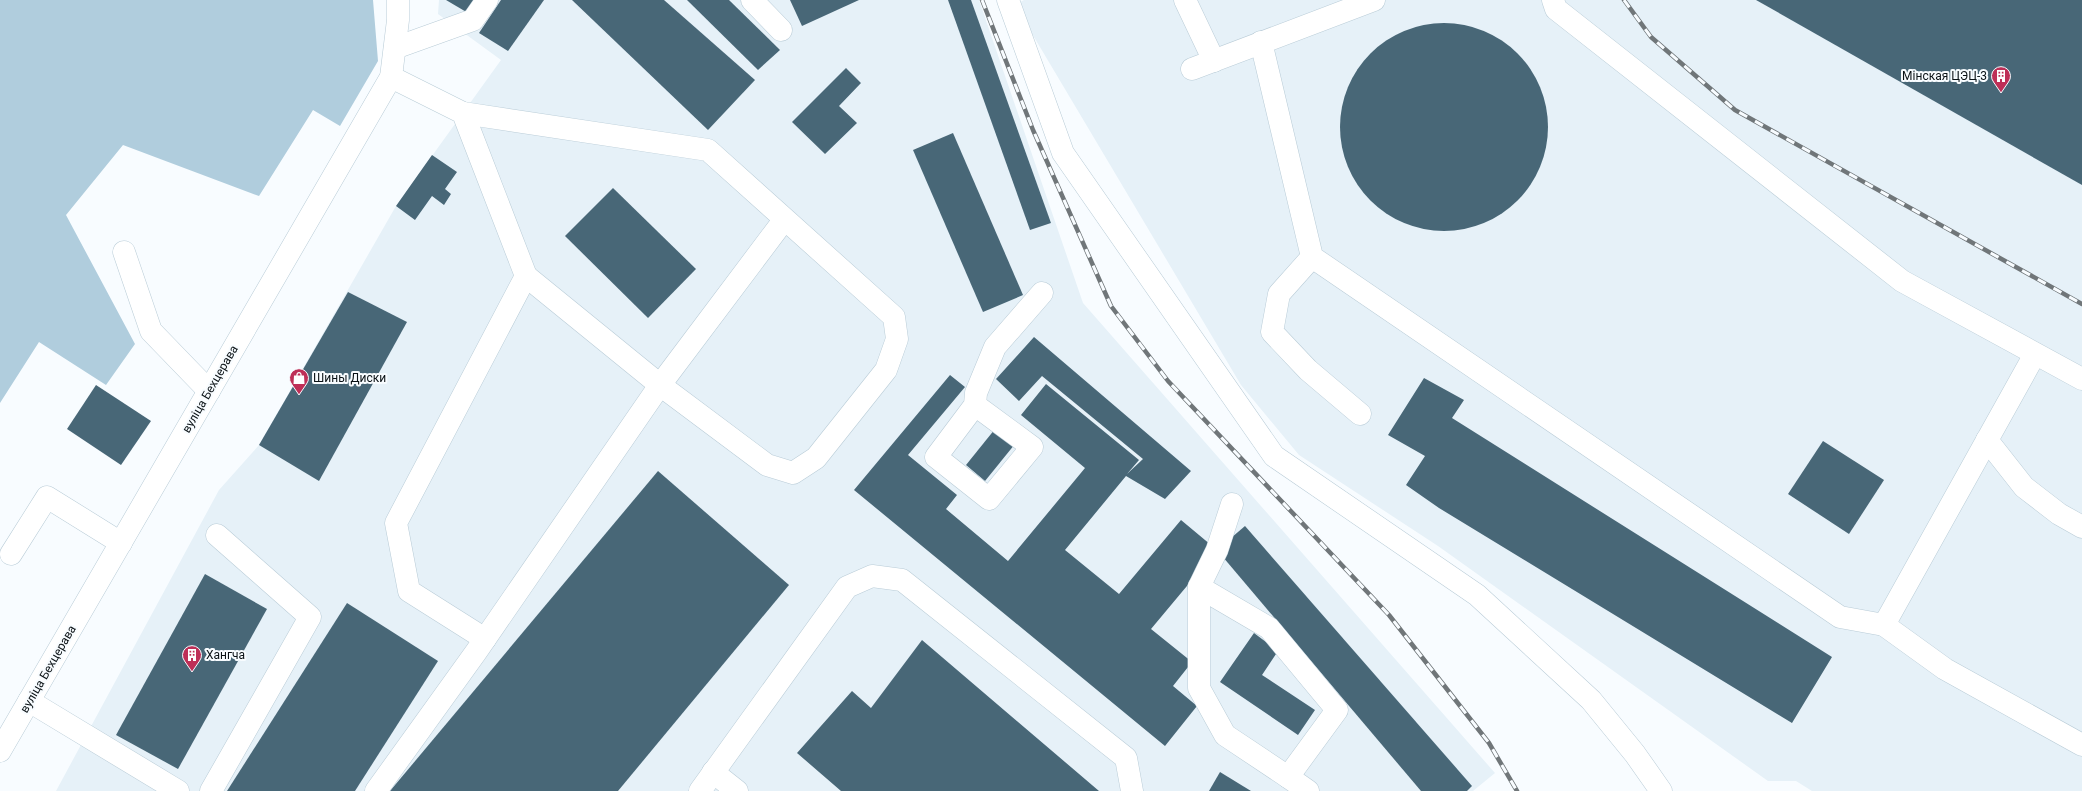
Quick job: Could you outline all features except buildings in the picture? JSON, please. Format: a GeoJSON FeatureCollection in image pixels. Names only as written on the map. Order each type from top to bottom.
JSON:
{"type":"FeatureCollection","features":[{"type":"Feature","properties":{"kind":"street"},"geometry":{"type":"LineString","coordinates":[[395,48],[473,20],[487,0]]}},
{"type":"Feature","properties":{"kind":"street"},"geometry":{"type":"LineString","coordinates":[[752,0],[781,30]]}},
{"type":"Feature","properties":{"kind":"street"},"geometry":{"type":"LineString","coordinates":[[1008,0],[1063,153],[1274,456],[1477,595],[1591,700],[1635,754],[1661,791]]}},
{"type":"Feature","properties":{"kind":"street"},"geometry":{"type":"LineString","coordinates":[[1185,0],[1214,60]]}},
{"type":"Feature","properties":{"kind":"street"},"geometry":{"type":"LineString","coordinates":[[1192,69],[1374,0]]}},
{"type":"Feature","properties":{"kind":"street"},"geometry":{"type":"LineString","coordinates":[[1553,0],[1556,9],[1902,281],[2082,378]]}},
{"type":"Feature","properties":{"kind":"street","name":"вуліца Бехцерава"},"geometry":{"type":"LineString","coordinates":[[0,751],[391,77],[398,10]]}},
{"type":"Feature","properties":{"kind":"street"},"geometry":{"type":"LineString","coordinates":[[1261,42],[1312,257],[1840,617],[1884,625],[1945,669],[2082,745]]}},
{"type":"Feature","properties":{"kind":"street"},"geometry":{"type":"LineString","coordinates":[[391,77],[463,113],[708,150],[784,220],[894,317],[897,339],[886,370],[816,458],[793,473],[767,465],[660,385],[526,276],[463,113]]}},
{"type":"Feature","properties":{"kind":"street"},"geometry":{"type":"LineString","coordinates":[[376,791],[485,639],[660,385],[784,220]]}},
{"type":"Feature","properties":{"kind":"street"},"geometry":{"type":"LineString","coordinates":[[124,252],[151,331],[209,391]]}},
{"type":"Feature","properties":{"kind":"street"},"geometry":{"type":"LineString","coordinates":[[1312,257],[1279,294],[1272,332],[1308,370],[1360,414]]}},
{"type":"Feature","properties":{"kind":"street"},"geometry":{"type":"LineString","coordinates":[[485,639],[409,591],[396,523],[526,276]]}},
{"type":"Feature","properties":{"kind":"street"},"geometry":{"type":"LineString","coordinates":[[975,405],[976,392],[995,347],[1042,293]]}},
{"type":"Feature","properties":{"kind":"street"},"geometry":{"type":"LineString","coordinates":[[1884,625],[2036,354]]}},
{"type":"Feature","properties":{"kind":"street"},"geometry":{"type":"LineString","coordinates":[[1987,440],[2024,487],[2059,514],[2082,527]]}},
{"type":"Feature","properties":{"kind":"street"},"geometry":{"type":"LineString","coordinates":[[11,554],[47,497],[121,543]]}},
{"type":"Feature","properties":{"kind":"street"},"geometry":{"type":"LineString","coordinates":[[1232,504],[1217,550],[1199,587],[1199,688],[1225,735],[1308,791]]}},
{"type":"Feature","properties":{"kind":"street"},"geometry":{"type":"LineString","coordinates":[[211,791],[310,617],[217,535]]}},
{"type":"Feature","properties":{"kind":"street"},"geometry":{"type":"LineString","coordinates":[[700,791],[847,587],[872,576],[902,580],[1126,758],[1132,791]]}},
{"type":"Feature","properties":{"kind":"street"},"geometry":{"type":"LineString","coordinates":[[1199,587],[1269,628],[1337,710],[1288,777]]}},
{"type":"Feature","properties":{"kind":"street"},"geometry":{"type":"LineString","coordinates":[[29,701],[178,791]]}},
{"type":"Feature","properties":{"kind":"street"},"geometry":{"type":"LineString","coordinates":[[713,772],[738,791]]}},
{"type":"Feature","properties":{"kind":"shaded area"},"geometry":{"type":"Polygon","coordinates":[[[0,0],[373,0],[378,61],[340,126],[313,110],[259,196],[123,145],[66,215],[135,344],[106,385],[39,342],[0,403],[0,0]]]}},
{"type":"Feature","properties":{"kind":"shaded area"},"geometry":{"type":"Polygon","coordinates":[[[439,0],[979,0],[1083,303],[1495,773],[1473,791],[56,791],[219,490],[259,445],[396,206],[501,60],[438,14],[439,0]]]}},
{"type":"Feature","properties":{"kind":"shaded area"},"geometry":{"type":"Polygon","coordinates":[[[1024,0],[2082,0],[2082,791],[1812,791],[1796,781],[1768,781],[1438,546],[1299,455],[1241,385],[1015,5],[1024,0]]]}},
{"type":"Feature","properties":{"kind":"railway"},"geometry":{"type":"LineString","coordinates":[[982,0],[1033,130],[1111,306],[1168,381],[1389,615],[1489,743],[1517,791]]}},
{"type":"Feature","properties":{"kind":"railway"},"geometry":{"type":"LineString","coordinates":[[1624,0],[1651,37],[1735,110],[2082,304]]}},
{"type":"Feature","properties":{"kind":"place","name":"Мінская ЦЭЦ-3"},"geometry":{"type":"Point","coordinates":[2001,93]}},
{"type":"Feature","properties":{"kind":"place","name":"Шины Диски"},"geometry":{"type":"Point","coordinates":[299,395]}},
{"type":"Feature","properties":{"kind":"place","name":"Хангча"},"geometry":{"type":"Point","coordinates":[192,672]}}]}
